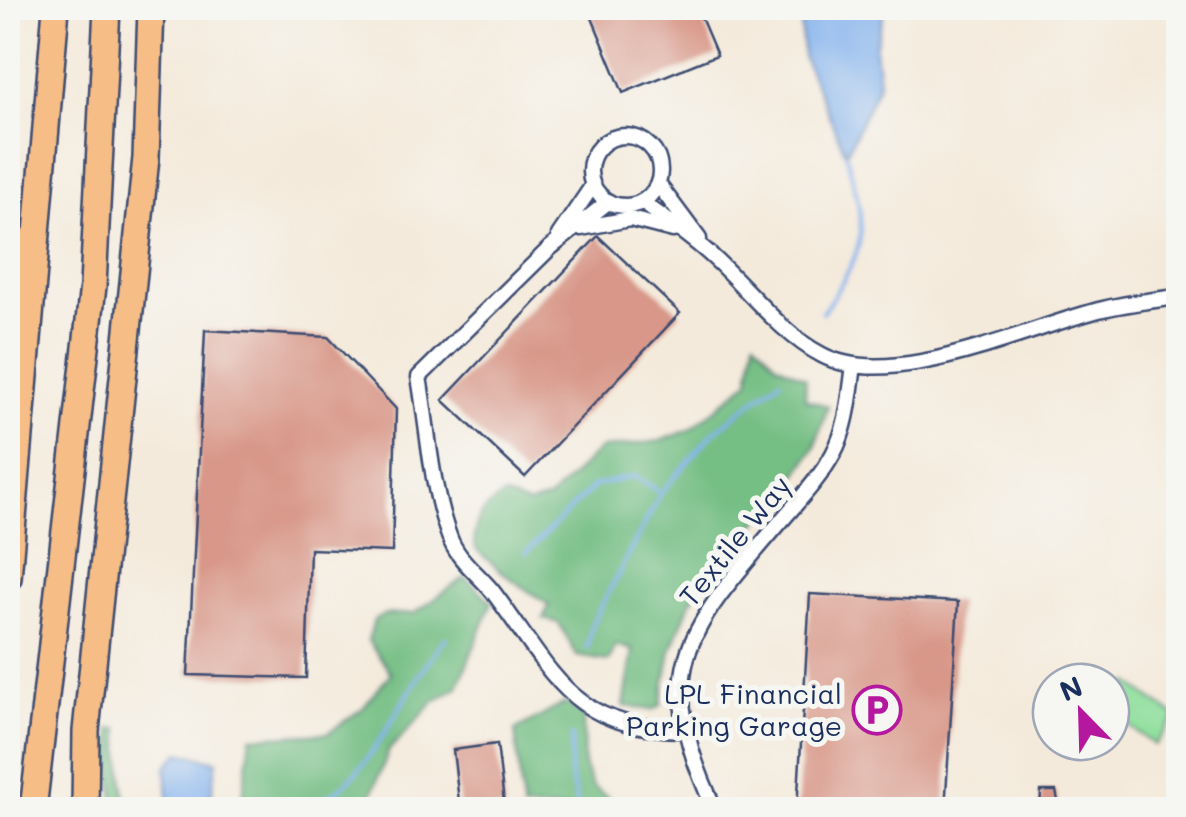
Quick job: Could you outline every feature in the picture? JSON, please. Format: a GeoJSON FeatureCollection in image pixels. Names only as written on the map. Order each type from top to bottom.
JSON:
{"type":"FeatureCollection","features":[{"type":"Feature","properties":{"kind":"highway"},"geometry":{"type":"LineString","coordinates":[[8,578],[56,8]]}},
{"type":"Feature","properties":{"kind":"highway"},"geometry":{"type":"LineString","coordinates":[[33,810],[92,286],[107,8]]}},
{"type":"Feature","properties":{"kind":"highway"},"geometry":{"type":"LineString","coordinates":[[85,810],[88,712],[146,158],[150,8]]}},
{"type":"Feature","properties":{"kind":"highway"},"geometry":{"type":"LineString","coordinates":[[8,296],[41,220]]}},
{"type":"Feature","properties":{"kind":"street"},"geometry":{"type":"LineString","coordinates":[[658,184],[642,202],[625,206],[608,202],[593,185],[590,170],[597,148],[627,135],[639,138],[657,154],[658,184],[712,255]]}},
{"type":"Feature","properties":{"kind":"street"},"geometry":{"type":"LineString","coordinates":[[550,248],[593,185]]}},
{"type":"Feature","properties":{"kind":"street"},"geometry":{"type":"LineString","coordinates":[[608,202],[550,248],[419,377],[449,536],[464,563],[499,600],[547,672],[572,696],[623,722],[685,730]]}},
{"type":"Feature","properties":{"kind":"street"},"geometry":{"type":"LineString","coordinates":[[642,202],[712,255],[803,343],[825,357],[854,365],[910,364],[1103,309],[1178,297]]}},
{"type":"Feature","properties":{"kind":"street"},"geometry":{"type":"LineString","coordinates":[[571,231],[630,220],[684,234]]}},
{"type":"Feature","properties":{"kind":"street","name":"Textile Way"},"geometry":{"type":"LineString","coordinates":[[715,810],[685,730],[684,674],[700,620],[816,480],[835,451],[854,365]]}},
{"type":"Feature","properties":{"kind":"green space"},"geometry":{"type":"Polygon","coordinates":[[[755,340],[777,364],[806,378],[805,399],[828,406],[815,447],[799,472],[691,600],[671,650],[661,705],[653,710],[624,706],[633,650],[616,645],[609,661],[577,656],[559,623],[543,619],[549,605],[476,549],[477,525],[484,511],[504,496],[528,505],[549,499],[600,449],[660,441],[690,430],[749,381],[755,340]]]}},
{"type":"Feature","properties":{"kind":"green space"},"geometry":{"type":"Polygon","coordinates":[[[465,577],[492,602],[458,687],[435,701],[389,750],[372,794],[356,809],[241,809],[251,737],[328,733],[363,708],[391,673],[368,641],[374,620],[384,615],[415,613],[465,577]]]}},
{"type":"Feature","properties":{"kind":"green space"},"geometry":{"type":"Polygon","coordinates":[[[1131,684],[1176,717],[1155,745],[1131,728],[1131,684]]]}},
{"type":"Feature","properties":{"kind":"green space"},"geometry":{"type":"Polygon","coordinates":[[[565,703],[583,714],[584,767],[592,786],[625,809],[523,809],[515,731],[565,703]]]}},
{"type":"Feature","properties":{"kind":"green space"},"geometry":{"type":"Polygon","coordinates":[[[111,729],[119,729],[126,809],[114,809],[111,729]]]}},
{"type":"Feature","properties":{"kind":"water"},"geometry":{"type":"Polygon","coordinates":[[[800,8],[885,8],[875,48],[879,83],[846,154],[803,57],[800,8]]]}},
{"type":"Feature","properties":{"kind":"water"},"geometry":{"type":"Polygon","coordinates":[[[180,752],[217,761],[209,809],[169,809],[166,767],[180,752]]]}},
{"type":"Feature","properties":{"kind":"building"},"geometry":{"type":"Polygon","coordinates":[[[588,8],[697,8],[717,55],[623,93],[588,8]]]}},
{"type":"Feature","properties":{"kind":"building"},"geometry":{"type":"Polygon","coordinates":[[[598,236],[680,313],[525,477],[443,400],[598,236]]]}},
{"type":"Feature","properties":{"kind":"building"},"geometry":{"type":"Polygon","coordinates":[[[205,330],[328,337],[396,409],[392,552],[310,549],[306,678],[188,675],[205,330]]]}},
{"type":"Feature","properties":{"kind":"building","name":"LPL Financial Parking Garage"},"geometry":{"type":"Polygon","coordinates":[[[810,594],[958,602],[945,810],[797,810],[810,594]]]}},
{"type":"Feature","properties":{"kind":"building"},"geometry":{"type":"Polygon","coordinates":[[[497,744],[505,810],[460,810],[453,750],[497,744]]]}},
{"type":"Feature","properties":{"kind":"building"},"geometry":{"type":"Polygon","coordinates":[[[1041,791],[1056,791],[1060,810],[1040,810],[1041,791]]]}},
{"type":"Feature","properties":{"kind":"building"},"geometry":{"type":"Polygon","coordinates":[[[388,801],[388,810],[368,810],[368,803],[388,801]]]}},
{"type":"Feature","properties":{"kind":"waterway"},"geometry":{"type":"LineString","coordinates":[[822,313],[849,270],[860,238],[858,203],[846,154]]}},
{"type":"Feature","properties":{"kind":"waterway"},"geometry":{"type":"LineString","coordinates":[[587,648],[592,624],[661,493],[714,432],[780,380]]}},
{"type":"Feature","properties":{"kind":"waterway"},"geometry":{"type":"LineString","coordinates":[[526,553],[594,486],[634,476],[661,493]]}},
{"type":"Feature","properties":{"kind":"waterway"},"geometry":{"type":"LineString","coordinates":[[299,809],[331,795],[365,762],[446,638]]}},
{"type":"Feature","properties":{"kind":"waterway"},"geometry":{"type":"LineString","coordinates":[[572,736],[570,772],[578,810]]}},
{"type":"Feature","properties":{"kind":"place","name":"LPL Financial Parking Garage"},"geometry":{"type":"Point","coordinates":[877,710]}}]}
